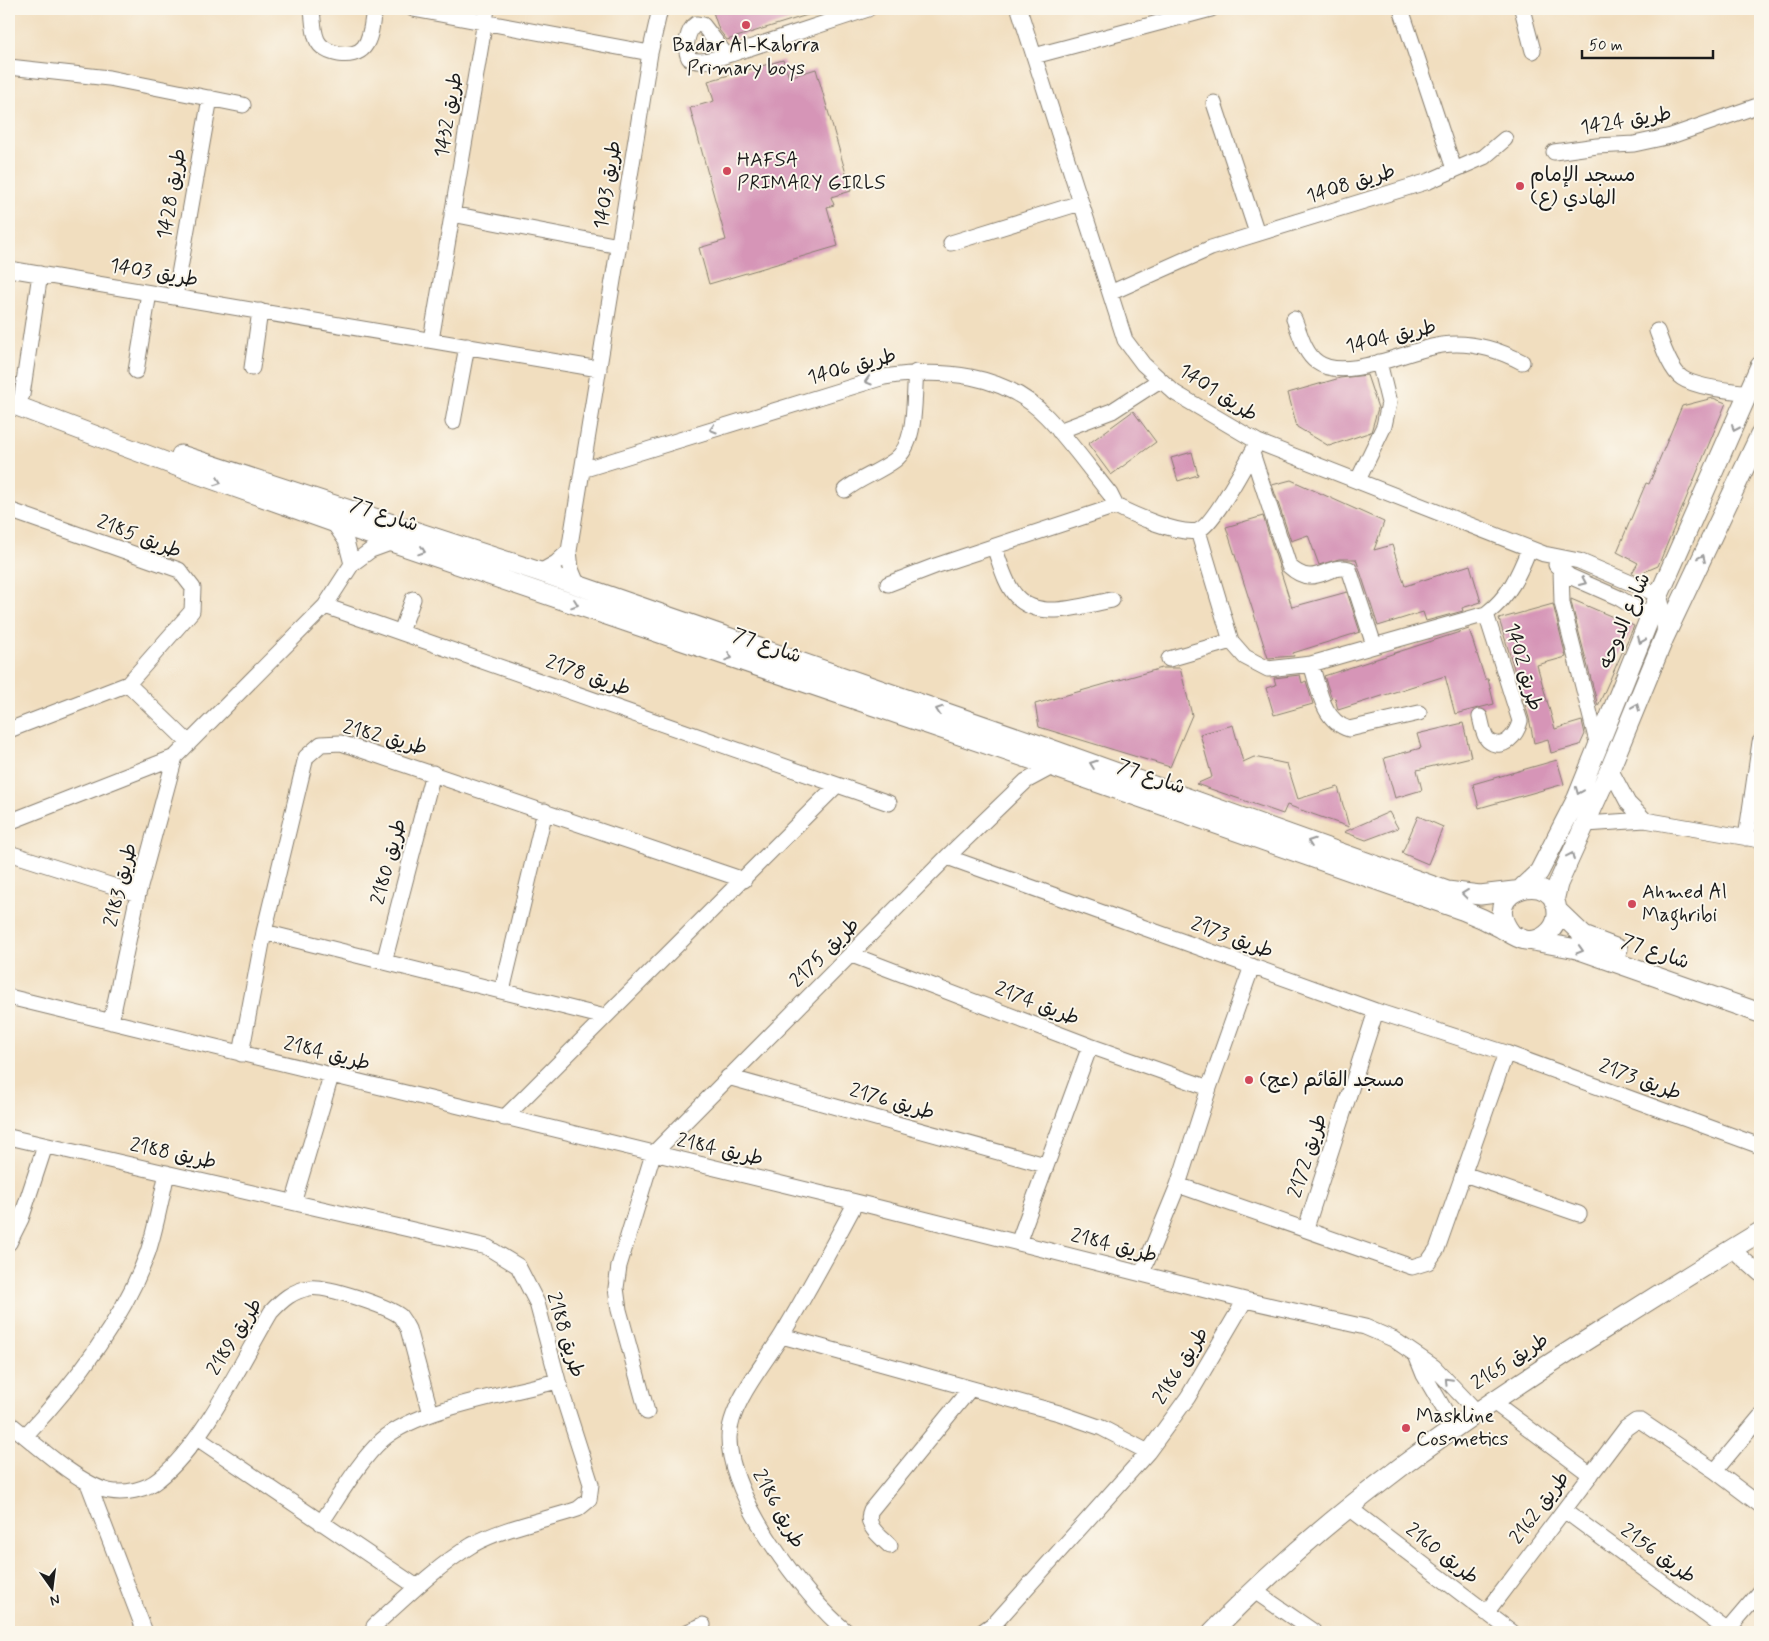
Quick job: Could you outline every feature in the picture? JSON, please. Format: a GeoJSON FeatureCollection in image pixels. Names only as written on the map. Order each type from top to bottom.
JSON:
{"type":"FeatureCollection","features":[{"type":"Feature","properties":{"kind":"street"},"geometry":{"type":"LineString","coordinates":[[312,9],[319,44],[328,50],[343,54],[359,52],[364,47],[370,33],[374,9]]}},
{"type":"Feature","properties":{"kind":"street"},"geometry":{"type":"LineString","coordinates":[[413,9],[486,16],[650,53]]}},
{"type":"Feature","properties":{"kind":"street","name":"طريق 1403"},"geometry":{"type":"LineString","coordinates":[[578,586],[571,568],[568,551],[650,53],[660,9]]}},
{"type":"Feature","properties":{"kind":"street"},"geometry":{"type":"LineString","coordinates":[[726,56],[868,9]]}},
{"type":"Feature","properties":{"kind":"street","name":"طريق 1401"},"geometry":{"type":"LineString","coordinates":[[1019,9],[1125,340],[1143,364],[1160,380],[1175,393],[1255,448],[1358,480],[1537,551],[1579,561],[1659,595]]}},
{"type":"Feature","properties":{"kind":"street"},"geometry":{"type":"LineString","coordinates":[[1034,56],[1211,9]]}},
{"type":"Feature","properties":{"kind":"street"},"geometry":{"type":"LineString","coordinates":[[1401,9],[1454,169]]}},
{"type":"Feature","properties":{"kind":"street"},"geometry":{"type":"LineString","coordinates":[[1522,9],[1533,51]]}},
{"type":"Feature","properties":{"kind":"street","name":"طريق 1432"},"geometry":{"type":"LineString","coordinates":[[431,340],[486,16]]}},
{"type":"Feature","properties":{"kind":"street"},"geometry":{"type":"LineString","coordinates":[[9,67],[110,78],[243,105]]}},
{"type":"Feature","properties":{"kind":"street","name":"طريق 1428"},"geometry":{"type":"LineString","coordinates":[[175,297],[210,98]]}},
{"type":"Feature","properties":{"kind":"street"},"geometry":{"type":"LineString","coordinates":[[1214,104],[1257,232]]}},
{"type":"Feature","properties":{"kind":"street","name":"طريق 1424"},"geometry":{"type":"LineString","coordinates":[[1554,152],[1597,146],[1634,144],[1671,136],[1760,105]]}},
{"type":"Feature","properties":{"kind":"street","name":"طريق 1408"},"geometry":{"type":"LineString","coordinates":[[1110,293],[1211,248],[1257,232],[1388,195],[1429,181],[1484,157],[1505,139]]}},
{"type":"Feature","properties":{"kind":"street"},"geometry":{"type":"LineString","coordinates":[[951,243],[1080,204]]}},
{"type":"Feature","properties":{"kind":"street"},"geometry":{"type":"LineString","coordinates":[[452,214],[619,246]]}},
{"type":"Feature","properties":{"kind":"street","name":"طريق 1403"},"geometry":{"type":"LineString","coordinates":[[9,269],[598,369]]}},
{"type":"Feature","properties":{"kind":"street"},"geometry":{"type":"LineString","coordinates":[[13,396],[40,274]]}},
{"type":"Feature","properties":{"kind":"street"},"geometry":{"type":"LineString","coordinates":[[136,371],[149,292]]}},
{"type":"Feature","properties":{"kind":"street"},"geometry":{"type":"LineString","coordinates":[[252,368],[260,311]]}},
{"type":"Feature","properties":{"kind":"street","name":"طريق 1404"},"geometry":{"type":"LineString","coordinates":[[1294,319],[1311,356],[1325,366],[1341,369],[1379,362],[1442,345],[1463,344],[1484,346],[1522,362]]}},
{"type":"Feature","properties":{"kind":"street"},"geometry":{"type":"LineString","coordinates":[[1657,331],[1668,358],[1682,378],[1712,388],[1750,393]]}},
{"type":"Feature","properties":{"kind":"street"},"geometry":{"type":"LineString","coordinates":[[453,422],[467,346]]}},
{"type":"Feature","properties":{"kind":"street"},"geometry":{"type":"LineString","coordinates":[[1358,480],[1384,426],[1389,403],[1379,362]]}},
{"type":"Feature","properties":{"kind":"street","name":"شارع الدوحه"},"geometry":{"type":"LineString","coordinates":[[1518,889],[1539,872],[1577,798],[1659,595],[1750,393],[1760,366]]}},
{"type":"Feature","properties":{"kind":"street"},"geometry":{"type":"LineString","coordinates":[[845,490],[896,459],[905,448],[910,436],[916,372]]}},
{"type":"Feature","properties":{"kind":"street","name":"طريق 1406"},"geometry":{"type":"LineString","coordinates":[[582,470],[884,376],[916,372],[956,373],[1020,395],[1046,416],[1110,494],[1116,506]]}},
{"type":"Feature","properties":{"kind":"street"},"geometry":{"type":"LineString","coordinates":[[1059,431],[1112,411],[1160,380]]}},
{"type":"Feature","properties":{"kind":"street","name":"شارع 77"},"geometry":{"type":"LineString","coordinates":[[13,396],[192,472],[333,522],[1021,756],[1462,910],[1511,933]]}},
{"type":"Feature","properties":{"kind":"street","name":"شارع 77"},"geometry":{"type":"LineString","coordinates":[[13,396],[195,460],[540,572],[1045,747],[1447,891],[1480,895],[1518,889]]}},
{"type":"Feature","properties":{"kind":"street"},"geometry":{"type":"LineString","coordinates":[[1555,906],[1541,889],[1518,889],[1504,904],[1503,912],[1506,927],[1511,933],[1525,940],[1533,940],[1548,933],[1553,927],[1558,884],[1610,769],[1664,638],[1760,435]]}},
{"type":"Feature","properties":{"kind":"street"},"geometry":{"type":"LineString","coordinates":[[888,584],[1116,506],[1182,531],[1198,531],[1211,522],[1255,448]]}},
{"type":"Feature","properties":{"kind":"street"},"geometry":{"type":"LineString","coordinates":[[1255,448],[1289,566],[1295,572],[1318,576],[1342,567],[1349,569],[1374,645]]}},
{"type":"Feature","properties":{"kind":"street","name":"طريق 2185"},"geometry":{"type":"LineString","coordinates":[[9,510],[179,570],[193,588],[192,611],[128,684],[9,730]]}},
{"type":"Feature","properties":{"kind":"street"},"geometry":{"type":"LineString","coordinates":[[333,522],[346,542],[352,564]]}},
{"type":"Feature","properties":{"kind":"street"},"geometry":{"type":"LineString","coordinates":[[1198,531],[1231,641],[1245,657],[1268,669],[1311,664],[1486,614],[1501,601],[1537,551]]}},
{"type":"Feature","properties":{"kind":"street","name":"طريق 2183"},"geometry":{"type":"LineString","coordinates":[[9,822],[175,757],[326,606],[352,564],[371,550],[393,542]]}},
{"type":"Feature","properties":{"kind":"street"},"geometry":{"type":"LineString","coordinates":[[994,547],[1015,596],[1024,604],[1035,609],[1048,611],[1112,600]]}},
{"type":"Feature","properties":{"kind":"street"},"geometry":{"type":"LineString","coordinates":[[540,572],[556,563],[568,551]]}},
{"type":"Feature","properties":{"kind":"street","name":"طريق 1401"},"geometry":{"type":"LineString","coordinates":[[1537,551],[1569,576],[1619,598],[1650,618]]}},
{"type":"Feature","properties":{"kind":"street"},"geometry":{"type":"LineString","coordinates":[[1561,570],[1562,602],[1598,746]]}},
{"type":"Feature","properties":{"kind":"street"},"geometry":{"type":"LineString","coordinates":[[1659,595],[1665,617],[1664,638]]}},
{"type":"Feature","properties":{"kind":"street"},"geometry":{"type":"LineString","coordinates":[[401,632],[413,599]]}},
{"type":"Feature","properties":{"kind":"street","name":"طريق 2178"},"geometry":{"type":"LineString","coordinates":[[326,606],[889,803]]}},
{"type":"Feature","properties":{"kind":"street","name":"طريق 1402"},"geometry":{"type":"LineString","coordinates":[[1480,717],[1486,739],[1493,743],[1501,744],[1512,739],[1518,730],[1520,721],[1486,614]]}},
{"type":"Feature","properties":{"kind":"street"},"geometry":{"type":"LineString","coordinates":[[1168,659],[1231,641]]}},
{"type":"Feature","properties":{"kind":"street"},"geometry":{"type":"LineString","coordinates":[[1311,664],[1328,714],[1340,726],[1349,729],[1419,713]]}},
{"type":"Feature","properties":{"kind":"street"},"geometry":{"type":"LineString","coordinates":[[128,684],[189,743]]}},
{"type":"Feature","properties":{"kind":"street"},"geometry":{"type":"LineString","coordinates":[[1586,824],[1645,820],[1753,839],[1760,742]]}},
{"type":"Feature","properties":{"kind":"street","name":"طريق 2182"},"geometry":{"type":"LineString","coordinates":[[241,1054],[264,932],[306,757],[321,744],[341,743],[744,880]]}},
{"type":"Feature","properties":{"kind":"street"},"geometry":{"type":"LineString","coordinates":[[1021,756],[1026,768],[1026,781]]}},
{"type":"Feature","properties":{"kind":"street","name":"طريق 2183"},"geometry":{"type":"LineString","coordinates":[[111,1022],[138,894],[175,757]]}},
{"type":"Feature","properties":{"kind":"street","name":"طريق 2175"},"geometry":{"type":"LineString","coordinates":[[653,1154],[947,857],[1026,781],[1052,767]]}},
{"type":"Feature","properties":{"kind":"street"},"geometry":{"type":"LineString","coordinates":[[1610,769],[1628,803],[1645,820]]}},
{"type":"Feature","properties":{"kind":"street","name":"طريق 2180"},"geometry":{"type":"LineString","coordinates":[[384,962],[433,773]]}},
{"type":"Feature","properties":{"kind":"street"},"geometry":{"type":"LineString","coordinates":[[504,1118],[838,785]]}},
{"type":"Feature","properties":{"kind":"street"},"geometry":{"type":"LineString","coordinates":[[502,992],[545,811]]}},
{"type":"Feature","properties":{"kind":"street"},"geometry":{"type":"LineString","coordinates":[[9,853],[138,894]]}},
{"type":"Feature","properties":{"kind":"street","name":"طريق 2173"},"geometry":{"type":"LineString","coordinates":[[947,857],[1376,1011],[1506,1052],[1760,1146]]}},
{"type":"Feature","properties":{"kind":"street","name":"شارع 77"},"geometry":{"type":"LineString","coordinates":[[1555,906],[1574,929],[1596,941],[1760,999]]}},
{"type":"Feature","properties":{"kind":"street"},"geometry":{"type":"LineString","coordinates":[[264,932],[605,1017]]}},
{"type":"Feature","properties":{"kind":"street","name":"شارع 77"},"geometry":{"type":"LineString","coordinates":[[1533,940],[1577,949],[1760,1013]]}},
{"type":"Feature","properties":{"kind":"street","name":"طريق 2174"},"geometry":{"type":"LineString","coordinates":[[852,955],[1090,1046],[1208,1088]]}},
{"type":"Feature","properties":{"kind":"street"},"geometry":{"type":"LineString","coordinates":[[1142,1273],[1178,1185],[1208,1088],[1252,966]]}},
{"type":"Feature","properties":{"kind":"street","name":"طريق 2184"},"geometry":{"type":"LineString","coordinates":[[9,997],[856,1202],[1244,1300],[1364,1327],[1393,1339],[1484,1406],[1591,1475]]}},
{"type":"Feature","properties":{"kind":"street","name":"طريق 2172"},"geometry":{"type":"LineString","coordinates":[[1306,1228],[1376,1011]]}},
{"type":"Feature","properties":{"kind":"street"},"geometry":{"type":"LineString","coordinates":[[1018,1243],[1090,1046]]}},
{"type":"Feature","properties":{"kind":"street"},"geometry":{"type":"LineString","coordinates":[[1178,1185],[1306,1228],[1412,1267],[1428,1262],[1437,1250],[1506,1052]]}},
{"type":"Feature","properties":{"kind":"street"},"geometry":{"type":"LineString","coordinates":[[294,1200],[331,1076]]}},
{"type":"Feature","properties":{"kind":"street","name":"طريق 2176"},"geometry":{"type":"LineString","coordinates":[[728,1077],[1045,1165]]}},
{"type":"Feature","properties":{"kind":"street","name":"طريق 2188"},"geometry":{"type":"LineString","coordinates":[[9,1136],[167,1174],[294,1200],[487,1247],[518,1266],[537,1303],[558,1381],[591,1484],[589,1500],[578,1509],[490,1537],[472,1545],[417,1587]]}},
{"type":"Feature","properties":{"kind":"street"},"geometry":{"type":"LineString","coordinates":[[9,1243],[20,1219],[45,1146]]}},
{"type":"Feature","properties":{"kind":"street"},"geometry":{"type":"LineString","coordinates":[[647,1412],[619,1310],[616,1288],[619,1266],[653,1154]]}},
{"type":"Feature","properties":{"kind":"street"},"geometry":{"type":"LineString","coordinates":[[26,1436],[56,1403],[87,1362],[128,1297],[148,1250],[167,1174]]}},
{"type":"Feature","properties":{"kind":"street"},"geometry":{"type":"LineString","coordinates":[[1464,1174],[1579,1214]]}},
{"type":"Feature","properties":{"kind":"street","name":"طريق 2186"},"geometry":{"type":"LineString","coordinates":[[847,1632],[832,1620],[785,1563],[763,1529],[736,1476],[729,1438],[738,1404],[782,1336],[856,1202]]}},
{"type":"Feature","properties":{"kind":"street","name":"طريق 2165"},"geometry":{"type":"LineString","coordinates":[[1212,1632],[1253,1590],[1348,1507],[1454,1426],[1760,1232]]}},
{"type":"Feature","properties":{"kind":"street"},"geometry":{"type":"LineString","coordinates":[[1732,1249],[1760,1274]]}},
{"type":"Feature","properties":{"kind":"street","name":"طريق 2189"},"geometry":{"type":"LineString","coordinates":[[9,1423],[88,1483],[109,1491],[126,1492],[144,1488],[159,1480],[197,1438],[271,1312],[289,1295],[311,1287],[324,1289],[390,1310],[402,1318],[408,1329],[431,1414]]}},
{"type":"Feature","properties":{"kind":"street","name":"طريق 2186"},"geometry":{"type":"LineString","coordinates":[[982,1632],[996,1622],[1148,1452],[1188,1397],[1244,1300]]}},
{"type":"Feature","properties":{"kind":"street"},"geometry":{"type":"LineString","coordinates":[[782,1336],[1083,1420],[1148,1452]]}},
{"type":"Feature","properties":{"kind":"street","name":"طريق 2184"},"geometry":{"type":"LineString","coordinates":[[1416,1356],[1424,1375],[1454,1426]]}},
{"type":"Feature","properties":{"kind":"street"},"geometry":{"type":"LineString","coordinates":[[321,1523],[382,1440],[392,1432],[431,1414],[558,1381]]}},
{"type":"Feature","properties":{"kind":"street"},"geometry":{"type":"LineString","coordinates":[[890,1546],[870,1524],[868,1518],[871,1510],[970,1389]]}},
{"type":"Feature","properties":{"kind":"street"},"geometry":{"type":"LineString","coordinates":[[1760,1418],[1715,1471],[1760,1505]]}},
{"type":"Feature","properties":{"kind":"street","name":"طريق 2162"},"geometry":{"type":"LineString","coordinates":[[1486,1613],[1626,1428],[1636,1421],[1641,1421],[1715,1471]]}},
{"type":"Feature","properties":{"kind":"street"},"geometry":{"type":"LineString","coordinates":[[197,1438],[417,1587],[374,1626]]}},
{"type":"Feature","properties":{"kind":"street"},"geometry":{"type":"LineString","coordinates":[[88,1483],[145,1632]]}},
{"type":"Feature","properties":{"kind":"street","name":"طريق 2160"},"geometry":{"type":"LineString","coordinates":[[1348,1507],[1512,1632]]}},
{"type":"Feature","properties":{"kind":"street","name":"طريق 2156"},"geometry":{"type":"LineString","coordinates":[[1564,1510],[1727,1631],[1760,1592]]}},
{"type":"Feature","properties":{"kind":"street"},"geometry":{"type":"LineString","coordinates":[[1253,1590],[1314,1632]]}},
{"type":"Feature","properties":{"kind":"street"},"geometry":{"type":"LineString","coordinates":[[687,1632],[703,1625]]}},
{"type":"Feature","properties":{"kind":"building","name":"Badar Al-Kabrra Primary boys"},"geometry":{"type":"Polygon","coordinates":[[[712,9],[816,9],[817,12],[727,40],[719,30],[712,9]]]}},
{"type":"Feature","properties":{"kind":"building","name":"HAFSA PRIMARY GIRLS"},"geometry":{"type":"Polygon","coordinates":[[[783,60],[789,77],[816,69],[851,191],[831,197],[834,205],[827,207],[838,246],[709,284],[699,248],[726,240],[690,108],[714,101],[708,81],[783,60]]]}},
{"type":"Feature","properties":{"kind":"building"},"geometry":{"type":"Polygon","coordinates":[[[1367,375],[1378,408],[1371,432],[1329,446],[1297,427],[1288,393],[1340,378],[1367,375]]]}},
{"type":"Feature","properties":{"kind":"building"},"geometry":{"type":"Polygon","coordinates":[[[1713,398],[1726,403],[1658,566],[1637,575],[1632,573],[1638,563],[1617,552],[1646,483],[1649,484],[1682,406],[1713,398]]]}},
{"type":"Feature","properties":{"kind":"building"},"geometry":{"type":"Polygon","coordinates":[[[1133,411],[1156,442],[1111,475],[1088,444],[1133,411]]]}},
{"type":"Feature","properties":{"kind":"building"},"geometry":{"type":"Polygon","coordinates":[[[1192,452],[1198,475],[1178,481],[1171,458],[1192,452]]]}},
{"type":"Feature","properties":{"kind":"building"},"geometry":{"type":"Polygon","coordinates":[[[1291,480],[1384,522],[1374,550],[1392,545],[1405,586],[1470,565],[1481,602],[1462,608],[1463,611],[1426,621],[1423,612],[1378,626],[1356,559],[1339,559],[1319,565],[1308,535],[1291,541],[1272,485],[1291,480]]]}},
{"type":"Feature","properties":{"kind":"building"},"geometry":{"type":"Polygon","coordinates":[[[1263,516],[1292,607],[1347,592],[1360,632],[1293,653],[1294,656],[1268,658],[1226,527],[1263,516]]]}},
{"type":"Feature","properties":{"kind":"building"},"geometry":{"type":"Polygon","coordinates":[[[1571,599],[1634,626],[1598,706],[1571,602],[1571,599]]]}},
{"type":"Feature","properties":{"kind":"building"},"geometry":{"type":"Polygon","coordinates":[[[1553,604],[1566,657],[1537,665],[1555,729],[1582,721],[1585,734],[1580,745],[1551,753],[1548,739],[1534,743],[1529,718],[1499,619],[1553,604]]]}},
{"type":"Feature","properties":{"kind":"building"},"geometry":{"type":"Polygon","coordinates":[[[1469,629],[1485,679],[1488,679],[1494,704],[1455,714],[1445,676],[1338,710],[1335,698],[1332,699],[1324,676],[1469,629]]]}},
{"type":"Feature","properties":{"kind":"building"},"geometry":{"type":"Polygon","coordinates":[[[1162,668],[1180,668],[1192,715],[1170,767],[1039,727],[1035,704],[1162,668]]]}},
{"type":"Feature","properties":{"kind":"building"},"geometry":{"type":"Polygon","coordinates":[[[1300,675],[1302,683],[1306,681],[1313,704],[1274,715],[1266,688],[1276,685],[1274,678],[1300,675]]]}},
{"type":"Feature","properties":{"kind":"building"},"geometry":{"type":"Polygon","coordinates":[[[1463,723],[1471,757],[1417,770],[1422,790],[1395,798],[1384,758],[1421,748],[1417,734],[1463,723]]]}},
{"type":"Feature","properties":{"kind":"building"},"geometry":{"type":"Polygon","coordinates":[[[1233,725],[1243,762],[1254,757],[1287,764],[1298,799],[1338,787],[1349,827],[1287,805],[1283,814],[1196,784],[1212,777],[1200,734],[1233,725]]]}},
{"type":"Feature","properties":{"kind":"building"},"geometry":{"type":"Polygon","coordinates":[[[1557,760],[1564,784],[1479,808],[1473,784],[1557,760]]]}},
{"type":"Feature","properties":{"kind":"building"},"geometry":{"type":"Polygon","coordinates":[[[1389,812],[1398,828],[1366,840],[1344,832],[1389,812]]]}},
{"type":"Feature","properties":{"kind":"building"},"geometry":{"type":"Polygon","coordinates":[[[1418,816],[1443,827],[1428,864],[1402,853],[1418,816]]]}},
{"type":"Feature","properties":{"kind":"place","name":"Badar Al-Kabrra Primary boys"},"geometry":{"type":"Point","coordinates":[746,25]}},
{"type":"Feature","properties":{"kind":"place","name":"HAFSA PRIMARY GIRLS"},"geometry":{"type":"Point","coordinates":[727,171]}},
{"type":"Feature","properties":{"kind":"place","name":"مسجد الإمام الهادي (ع)"},"geometry":{"type":"Point","coordinates":[1520,186]}},
{"type":"Feature","properties":{"kind":"place","name":"Ahmed Al Maghribi"},"geometry":{"type":"Point","coordinates":[1632,904]}},
{"type":"Feature","properties":{"kind":"place","name":"مسجد القائم (عج)"},"geometry":{"type":"Point","coordinates":[1249,1080]}},
{"type":"Feature","properties":{"kind":"place","name":"Maskline Cosmetics"},"geometry":{"type":"Point","coordinates":[1406,1428]}}]}
